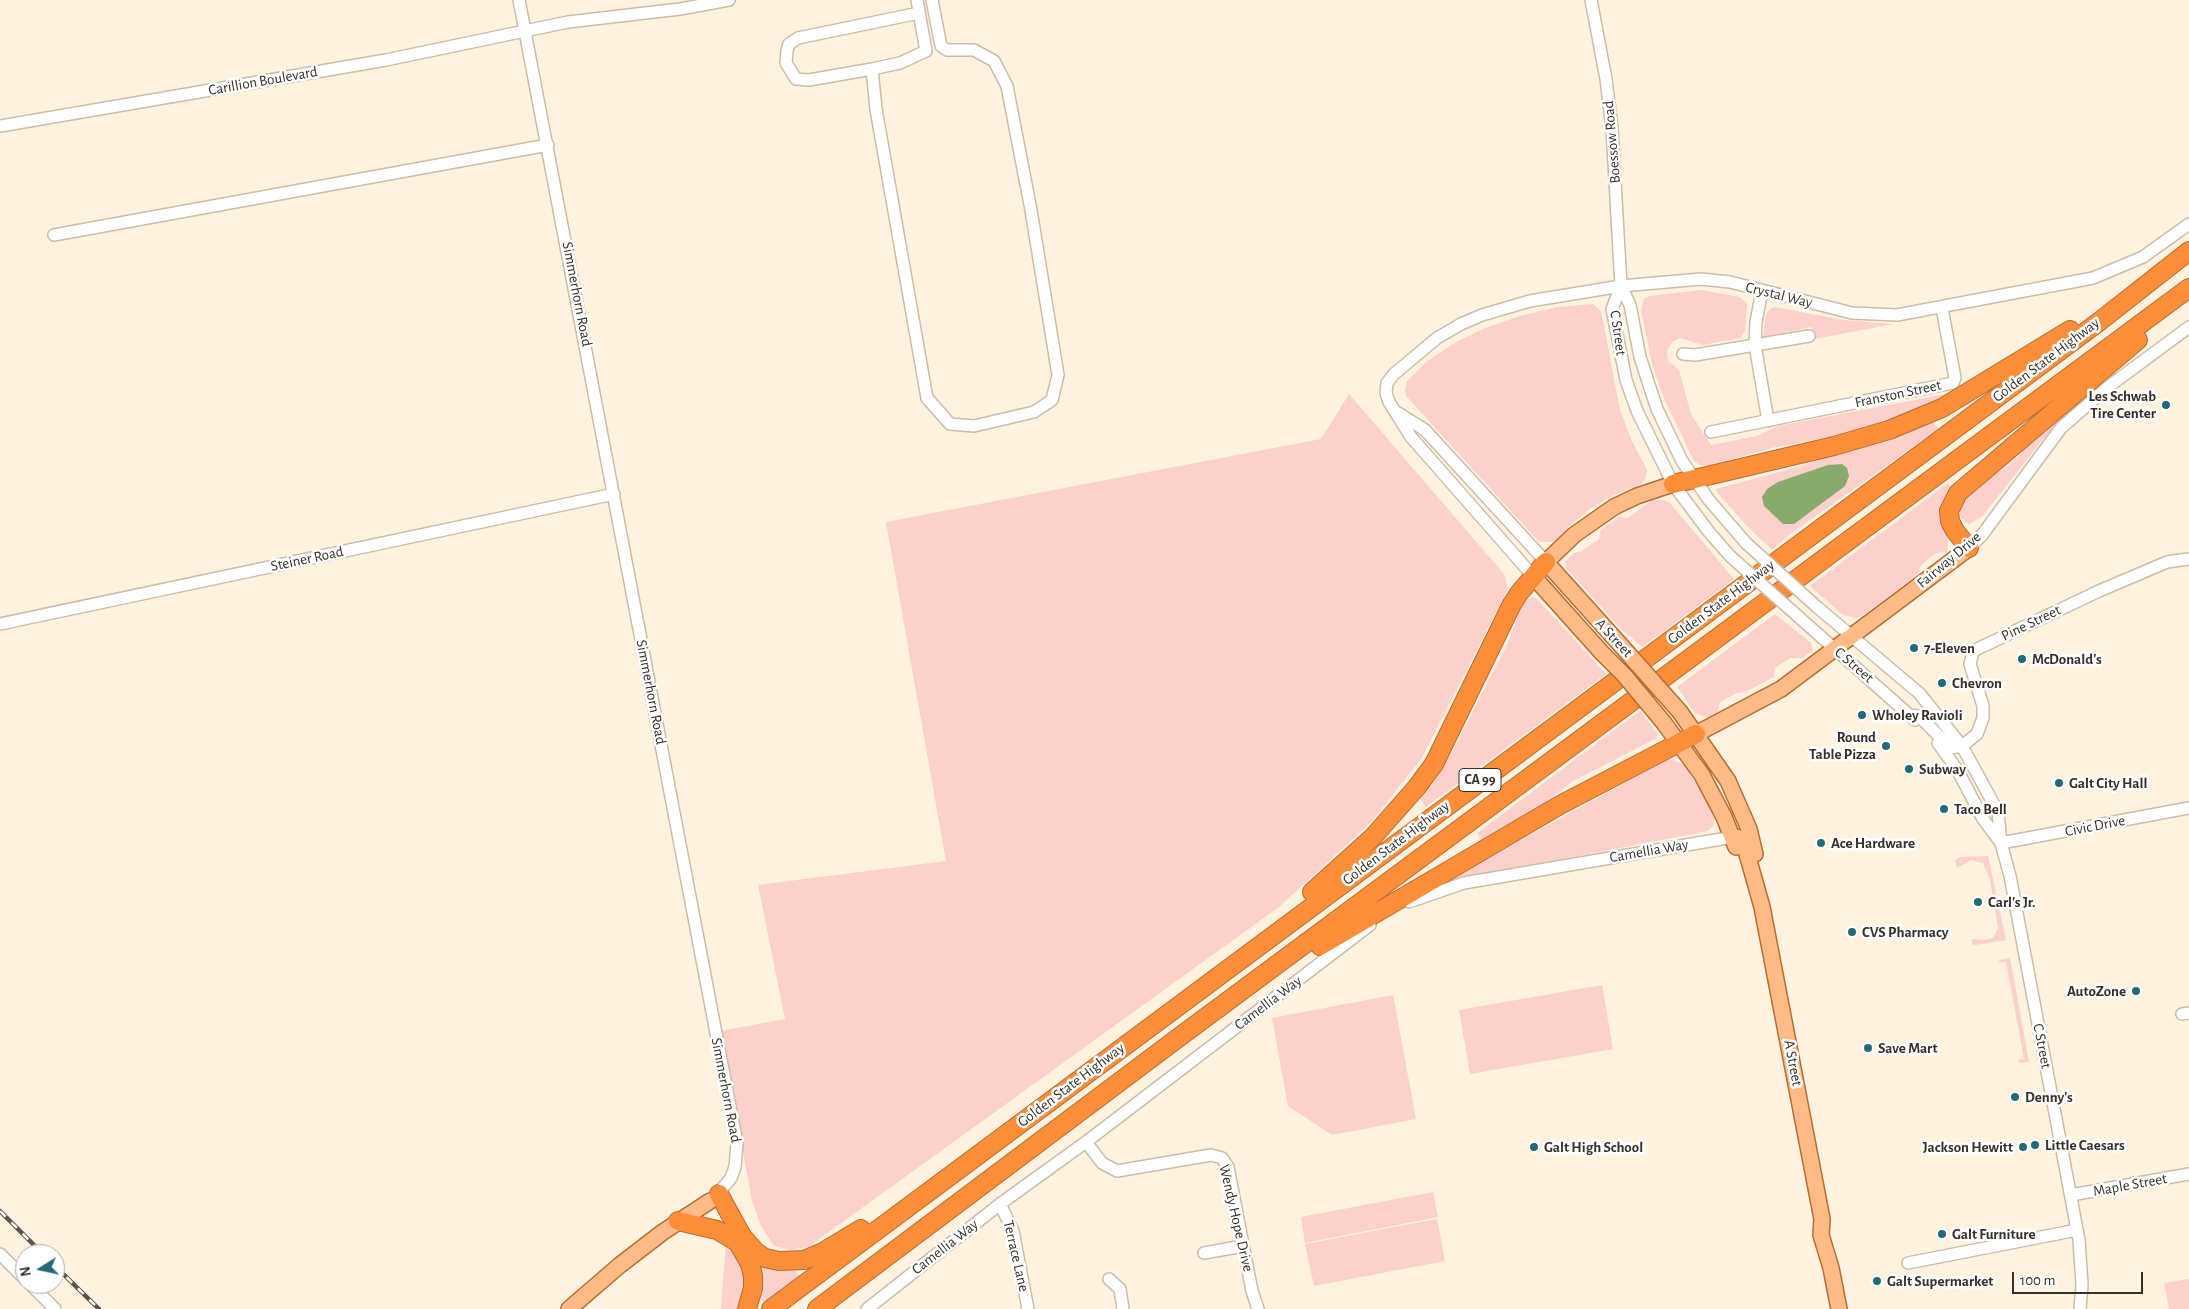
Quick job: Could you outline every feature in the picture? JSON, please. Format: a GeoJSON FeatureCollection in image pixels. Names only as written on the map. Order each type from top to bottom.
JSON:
{"type":"FeatureCollection","features":[{"type":"Feature","properties":{"kind":"highway","name":"Golden State Highway"},"geometry":{"type":"LineString","coordinates":[[771,1309],[1204,985],[2100,321],[2189,251]]}},
{"type":"Feature","properties":{"kind":"highway"},"geometry":{"type":"LineString","coordinates":[[1673,484],[1834,446],[1889,430],[1942,408],[2159,274]]}},
{"type":"Feature","properties":{"kind":"highway","name":"Golden State Highway"},"geometry":{"type":"LineString","coordinates":[[817,1309],[1241,991],[2189,288]]}},
{"type":"Feature","properties":{"kind":"highway"},"geometry":{"type":"LineString","coordinates":[[1969,548],[1955,531],[1950,521],[1949,511],[1958,493],[2189,298]]}},
{"type":"Feature","properties":{"kind":"highway"},"geometry":{"type":"LineString","coordinates":[[1204,985],[1348,861],[1392,817],[1417,787],[1434,764],[1512,604],[1546,562]]}},
{"type":"Feature","properties":{"kind":"highway"},"geometry":{"type":"LineString","coordinates":[[1241,991],[1560,806],[1696,734]]}},
{"type":"Feature","properties":{"kind":"highway"},"geometry":{"type":"LineString","coordinates":[[715,1198],[756,1252],[765,1258],[793,1262],[823,1252],[943,1180]]}},
{"type":"Feature","properties":{"kind":"highway"},"geometry":{"type":"LineString","coordinates":[[715,1198],[750,1264],[753,1288],[746,1309]]}},
{"type":"Feature","properties":{"kind":"highway"},"geometry":{"type":"LineString","coordinates":[[678,1221],[717,1230],[737,1242]]}},
{"type":"Feature","properties":{"kind":"highway"},"geometry":{"type":"LineString","coordinates":[[833,1309],[922,1232]]}},
{"type":"Feature","properties":{"kind":"main road"},"geometry":{"type":"LineString","coordinates":[[1546,562],[1574,535],[1614,506],[1636,496],[1673,484]]}},
{"type":"Feature","properties":{"kind":"main road","name":"Fairway Drive"},"geometry":{"type":"LineString","coordinates":[[1696,734],[1781,689],[1969,548]]}},
{"type":"Feature","properties":{"kind":"main road","name":"A Street"},"geometry":{"type":"LineString","coordinates":[[1546,562],[1680,712],[1728,781],[1749,829],[1762,883],[1762,908],[1822,1219],[1822,1235],[1832,1268],[1839,1309]]}},
{"type":"Feature","properties":{"kind":"main road","name":"A Street"},"geometry":{"type":"LineString","coordinates":[[1533,576],[1680,742],[1714,796],[1732,837],[1748,886],[1762,908]]}},
{"type":"Feature","properties":{"kind":"main road","name":"Simmerhorn Road"},"geometry":{"type":"LineString","coordinates":[[569,1309],[620,1265],[678,1221],[715,1198]]}},
{"type":"Feature","properties":{"kind":"street","name":"Simmerhorn Road"},"geometry":{"type":"LineString","coordinates":[[519,0],[737,1143],[735,1166],[715,1198]]}},
{"type":"Feature","properties":{"kind":"street"},"geometry":{"type":"LineString","coordinates":[[646,0],[648,13]]}},
{"type":"Feature","properties":{"kind":"street","name":"Carillion Boulevard"},"geometry":{"type":"LineString","coordinates":[[0,126],[386,60],[568,22],[648,13],[664,5],[730,0]]}},
{"type":"Feature","properties":{"kind":"street"},"geometry":{"type":"LineString","coordinates":[[917,0],[926,51],[900,63],[809,80],[796,79],[786,63],[789,44],[798,38],[919,13]]}},
{"type":"Feature","properties":{"kind":"street"},"geometry":{"type":"LineString","coordinates":[[872,69],[876,109],[926,398],[950,424],[974,426],[1034,412],[1052,400],[1058,375],[1031,210],[1007,86],[994,61],[974,50],[947,50],[941,46],[932,0]]}},
{"type":"Feature","properties":{"kind":"street","name":"Boessow Road"},"geometry":{"type":"LineString","coordinates":[[1591,0],[1606,79],[1612,128],[1622,286]]}},
{"type":"Feature","properties":{"kind":"street"},"geometry":{"type":"LineString","coordinates":[[54,235],[548,145]]}},
{"type":"Feature","properties":{"kind":"street","name":"Crystal Way"},"geometry":{"type":"LineString","coordinates":[[1386,393],[1387,383],[1437,338],[1482,315],[1530,301],[1622,286],[1701,279],[1730,282],[1839,310],[1881,316],[1897,316],[2093,278],[2112,272],[2143,257],[2189,224]]}},
{"type":"Feature","properties":{"kind":"street","name":"C Street"},"geometry":{"type":"LineString","coordinates":[[1622,286],[1630,305],[1640,357],[1657,409],[1694,480],[1726,523],[1746,543],[1817,607],[1918,693],[1962,746],[1998,812],[2001,843],[2010,876],[2077,1230],[2081,1260],[2080,1309]]}},
{"type":"Feature","properties":{"kind":"street","name":"C Street"},"geometry":{"type":"LineString","coordinates":[[1622,286],[1612,308],[1626,380],[1649,438],[1673,484],[1709,532],[1730,556],[1910,714],[1938,743],[1958,771],[1983,819],[2001,843]]}},
{"type":"Feature","properties":{"kind":"street"},"geometry":{"type":"LineString","coordinates":[[1762,291],[1756,322],[1755,345],[1768,421]]}},
{"type":"Feature","properties":{"kind":"street","name":"Franston Street"},"geometry":{"type":"LineString","coordinates":[[1711,432],[1953,382],[1955,378],[1942,308]]}},
{"type":"Feature","properties":{"kind":"street","name":"Fairway Drive"},"geometry":{"type":"LineString","coordinates":[[1969,548],[1982,535],[2062,428],[2108,387],[2188,330]]}},
{"type":"Feature","properties":{"kind":"street"},"geometry":{"type":"LineString","coordinates":[[1683,354],[1695,355],[1809,336]]}},
{"type":"Feature","properties":{"kind":"street","name":"A Street"},"geometry":{"type":"LineString","coordinates":[[1386,393],[1410,437],[1533,576]]}},
{"type":"Feature","properties":{"kind":"street","name":"A Street"},"geometry":{"type":"LineString","coordinates":[[1395,411],[1425,430],[1546,562]]}},
{"type":"Feature","properties":{"kind":"street","name":"Steiner Road"},"geometry":{"type":"LineString","coordinates":[[0,624],[614,494]]}},
{"type":"Feature","properties":{"kind":"street","name":"Pine Street"},"geometry":{"type":"LineString","coordinates":[[1962,746],[1977,734],[1983,718],[1983,706],[1970,664],[1973,651],[2098,591],[2167,562],[2189,559]]}},
{"type":"Feature","properties":{"kind":"street"},"geometry":{"type":"LineString","coordinates":[[1910,714],[1920,716],[1951,748],[1962,746]]}},
{"type":"Feature","properties":{"kind":"street","name":"Civic Drive"},"geometry":{"type":"LineString","coordinates":[[2001,843],[2189,808]]}},
{"type":"Feature","properties":{"kind":"street","name":"Camellia Way"},"geometry":{"type":"LineString","coordinates":[[867,1309],[1000,1204],[1086,1142],[1366,928],[1405,904],[1464,883],[1732,837]]}},
{"type":"Feature","properties":{"kind":"street","name":"Wendy Hope Drive"},"geometry":{"type":"LineString","coordinates":[[1086,1142],[1102,1163],[1117,1171],[1211,1155],[1222,1158],[1228,1167],[1252,1291],[1258,1309]]}},
{"type":"Feature","properties":{"kind":"street","name":"Maple Street"},"geometry":{"type":"LineString","coordinates":[[2071,1196],[2189,1174]]}},
{"type":"Feature","properties":{"kind":"street","name":"Terrace Lane"},"geometry":{"type":"LineString","coordinates":[[1000,1204],[1013,1231],[1028,1309]]}},
{"type":"Feature","properties":{"kind":"street"},"geometry":{"type":"LineString","coordinates":[[1908,1262],[2077,1230]]}},
{"type":"Feature","properties":{"kind":"street"},"geometry":{"type":"LineString","coordinates":[[1204,1253],[1243,1246]]}},
{"type":"Feature","properties":{"kind":"street"},"geometry":{"type":"LineString","coordinates":[[0,1254],[15,1269]]}},
{"type":"Feature","properties":{"kind":"street"},"geometry":{"type":"LineString","coordinates":[[1109,1279],[1120,1289],[1123,1309]]}},
{"type":"Feature","properties":{"kind":"street"},"geometry":{"type":"LineString","coordinates":[[40,1294],[55,1309]]}},
{"type":"Feature","properties":{"kind":"shaded area"},"geometry":{"type":"Polygon","coordinates":[[[1701,290],[1740,297],[1747,304],[1745,330],[1741,338],[1703,345],[1680,338],[1672,342],[1667,351],[1668,361],[1679,370],[1691,414],[1711,445],[1757,436],[1778,426],[1956,392],[1941,401],[1867,430],[1776,447],[1710,465],[1700,465],[1694,461],[1664,399],[1652,364],[1641,310],[1644,299],[1649,296],[1701,290]]]}},
{"type":"Feature","properties":{"kind":"shaded area"},"geometry":{"type":"Polygon","coordinates":[[[1593,304],[1601,311],[1620,410],[1632,441],[1647,470],[1646,478],[1640,485],[1613,495],[1590,509],[1570,525],[1554,542],[1539,542],[1406,396],[1407,381],[1426,362],[1456,342],[1485,328],[1520,316],[1558,307],[1593,304]]]}},
{"type":"Feature","properties":{"kind":"shaded area"},"geometry":{"type":"Polygon","coordinates":[[[1774,307],[1844,320],[1894,324],[1814,339],[1812,327],[1763,337],[1766,314],[1774,307]]]}},
{"type":"Feature","properties":{"kind":"shaded area"},"geometry":{"type":"Polygon","coordinates":[[[1349,394],[1504,574],[1508,589],[1421,759],[1371,822],[1279,907],[808,1247],[790,1250],[774,1246],[761,1226],[752,1201],[721,1031],[785,1019],[758,885],[946,861],[886,522],[1321,439],[1349,394]]]}},
{"type":"Feature","properties":{"kind":"shaded area"},"geometry":{"type":"Polygon","coordinates":[[[2076,405],[2040,443],[1982,517],[1969,524],[1965,522],[1960,516],[1963,502],[1997,472],[2004,470],[2021,454],[2023,449],[2076,405]]]}},
{"type":"Feature","properties":{"kind":"shaded area"},"geometry":{"type":"Polygon","coordinates":[[[1932,420],[1938,429],[1789,535],[1772,550],[1745,524],[1716,489],[1801,466],[1932,420]]]}},
{"type":"Feature","properties":{"kind":"shaded area"},"geometry":{"type":"Polygon","coordinates":[[[1842,464],[1847,468],[1849,476],[1845,486],[1794,524],[1783,524],[1764,506],[1762,497],[1767,489],[1778,482],[1828,465],[1842,464]]]}},
{"type":"Feature","properties":{"kind":"shaded area"},"geometry":{"type":"Polygon","coordinates":[[[1948,483],[1953,490],[1942,511],[1941,523],[1948,541],[1947,552],[1936,553],[1921,565],[1917,575],[1862,616],[1855,618],[1843,615],[1810,586],[1948,483]]]}},
{"type":"Feature","properties":{"kind":"shaded area"},"geometry":{"type":"Polygon","coordinates":[[[1652,500],[1669,502],[1734,579],[1642,647],[1620,628],[1566,568],[1565,562],[1574,553],[1582,551],[1599,539],[1601,530],[1619,517],[1628,518],[1652,500]]]}},
{"type":"Feature","properties":{"kind":"shaded area"},"geometry":{"type":"Polygon","coordinates":[[[1533,597],[1537,599],[1606,674],[1426,807],[1420,799],[1433,784],[1451,754],[1508,643],[1522,604],[1533,597]]]}},
{"type":"Feature","properties":{"kind":"shaded area"},"geometry":{"type":"Polygon","coordinates":[[[1775,614],[1811,643],[1813,650],[1803,658],[1790,658],[1775,668],[1774,677],[1720,702],[1718,712],[1709,718],[1695,713],[1677,687],[1775,614]]]}},
{"type":"Feature","properties":{"kind":"shaded area"},"geometry":{"type":"Polygon","coordinates":[[[1640,711],[1657,733],[1657,738],[1573,781],[1535,810],[1482,842],[1477,833],[1640,711]]]}},
{"type":"Feature","properties":{"kind":"shaded area"},"geometry":{"type":"Polygon","coordinates":[[[1668,759],[1684,765],[1700,790],[1714,818],[1713,826],[1708,831],[1486,874],[1427,892],[1668,759]]]}},
{"type":"Feature","properties":{"kind":"shaded area"},"geometry":{"type":"Polygon","coordinates":[[[1988,856],[2006,940],[1975,945],[1972,944],[1972,939],[1985,940],[1993,938],[1998,928],[1990,880],[1983,863],[1971,860],[1957,868],[1955,860],[1960,857],[1988,856]]]}},
{"type":"Feature","properties":{"kind":"shaded area"},"geometry":{"type":"Polygon","coordinates":[[[2010,958],[2029,1062],[2020,1063],[2017,1060],[2024,1059],[2006,962],[1998,963],[2000,960],[2010,958]]]}},
{"type":"Feature","properties":{"kind":"shaded area"},"geometry":{"type":"Polygon","coordinates":[[[1602,985],[1613,1049],[1470,1074],[1459,1010],[1602,985]]]}},
{"type":"Feature","properties":{"kind":"shaded area"},"geometry":{"type":"Polygon","coordinates":[[[1393,995],[1416,1119],[1332,1135],[1288,1106],[1272,1018],[1393,995]]]}},
{"type":"Feature","properties":{"kind":"shaded area"},"geometry":{"type":"Polygon","coordinates":[[[1433,1192],[1438,1217],[1305,1243],[1301,1217],[1433,1192]]]}},
{"type":"Feature","properties":{"kind":"shaded area"},"geometry":{"type":"Polygon","coordinates":[[[1437,1219],[1445,1261],[1314,1286],[1305,1244],[1437,1219]]]}},
{"type":"Feature","properties":{"kind":"shaded area"},"geometry":{"type":"Polygon","coordinates":[[[726,1242],[737,1251],[743,1265],[743,1299],[739,1309],[721,1309],[726,1242]]]}},
{"type":"Feature","properties":{"kind":"shaded area"},"geometry":{"type":"Polygon","coordinates":[[[755,1257],[791,1266],[800,1277],[765,1304],[757,1294],[755,1257]]]}},
{"type":"Feature","properties":{"kind":"shaded area"},"geometry":{"type":"Polygon","coordinates":[[[2189,1279],[2189,1309],[2169,1309],[2164,1283],[2189,1279]]]}},
{"type":"Feature","properties":{"kind":"railway"},"geometry":{"type":"LineString","coordinates":[[0,1211],[33,1244]]}},
{"type":"Feature","properties":{"kind":"railway"},"geometry":{"type":"LineString","coordinates":[[65,1276],[99,1309]]}},
{"type":"Feature","properties":{"kind":"place","name":"Les Schwab Tire Center"},"geometry":{"type":"Point","coordinates":[2166,405]}},
{"type":"Feature","properties":{"kind":"place","name":"7-Eleven"},"geometry":{"type":"Point","coordinates":[1914,648]}},
{"type":"Feature","properties":{"kind":"place","name":"McDonald's"},"geometry":{"type":"Point","coordinates":[2022,659]}},
{"type":"Feature","properties":{"kind":"place","name":"Chevron"},"geometry":{"type":"Point","coordinates":[1942,683]}},
{"type":"Feature","properties":{"kind":"place","name":"Wholey Ravioli"},"geometry":{"type":"Point","coordinates":[1862,715]}},
{"type":"Feature","properties":{"kind":"place","name":"Round Table Pizza"},"geometry":{"type":"Point","coordinates":[1886,746]}},
{"type":"Feature","properties":{"kind":"place","name":"Subway"},"geometry":{"type":"Point","coordinates":[1909,769]}},
{"type":"Feature","properties":{"kind":"place","name":"Galt City Hall"},"geometry":{"type":"Point","coordinates":[2059,783]}},
{"type":"Feature","properties":{"kind":"place","name":"Taco Bell"},"geometry":{"type":"Point","coordinates":[1944,809]}},
{"type":"Feature","properties":{"kind":"place","name":"Ace Hardware"},"geometry":{"type":"Point","coordinates":[1821,843]}},
{"type":"Feature","properties":{"kind":"place","name":"Carl's Jr."},"geometry":{"type":"Point","coordinates":[1978,902]}},
{"type":"Feature","properties":{"kind":"place","name":"CVS Pharmacy"},"geometry":{"type":"Point","coordinates":[1852,932]}},
{"type":"Feature","properties":{"kind":"place","name":"AutoZone"},"geometry":{"type":"Point","coordinates":[2136,991]}},
{"type":"Feature","properties":{"kind":"place","name":"Save Mart"},"geometry":{"type":"Point","coordinates":[1868,1048]}},
{"type":"Feature","properties":{"kind":"place","name":"Denny's"},"geometry":{"type":"Point","coordinates":[2015,1097]}},
{"type":"Feature","properties":{"kind":"place","name":"Little Caesars"},"geometry":{"type":"Point","coordinates":[2035,1145]}},
{"type":"Feature","properties":{"kind":"place","name":"Galt High School"},"geometry":{"type":"Point","coordinates":[1534,1147]}},
{"type":"Feature","properties":{"kind":"place","name":"Jackson Hewitt"},"geometry":{"type":"Point","coordinates":[2023,1147]}},
{"type":"Feature","properties":{"kind":"place","name":"Galt Furniture"},"geometry":{"type":"Point","coordinates":[1942,1234]}},
{"type":"Feature","properties":{"kind":"place","name":"Galt Supermarket"},"geometry":{"type":"Point","coordinates":[1877,1281]}}]}
